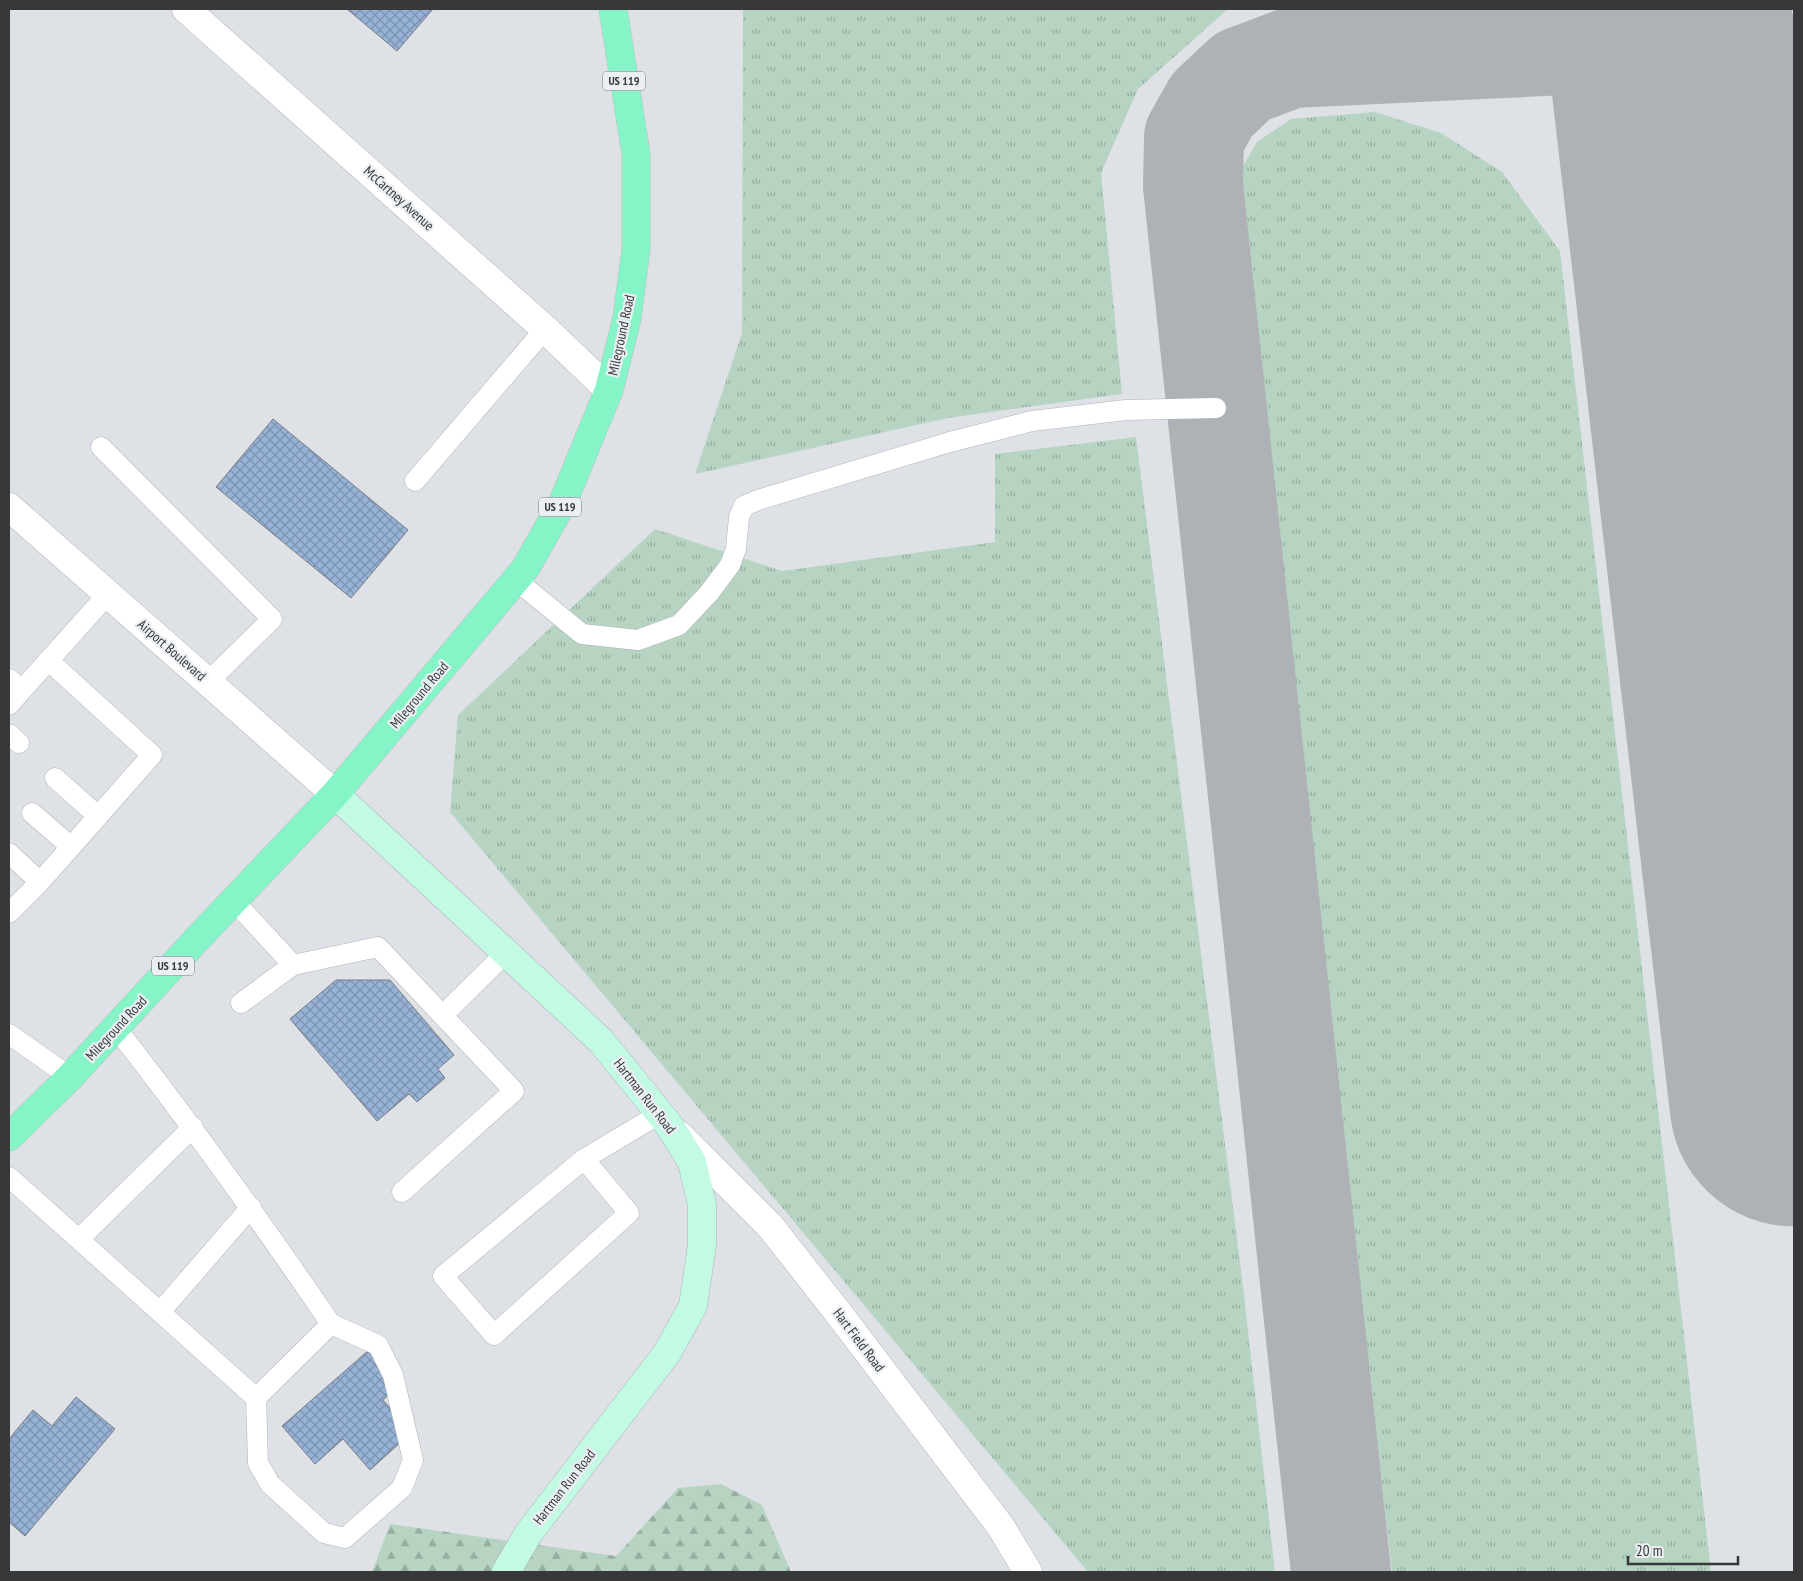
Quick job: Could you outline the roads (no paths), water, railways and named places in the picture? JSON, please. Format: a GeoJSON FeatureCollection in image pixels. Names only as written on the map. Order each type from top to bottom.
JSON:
{"type":"FeatureCollection","features":[{"type":"Feature","properties":{"kind":"main road","name":"Mileground Road"},"geometry":{"type":"LineString","coordinates":[[9,1136],[70,1077],[335,794],[526,569],[563,502],[609,390],[627,318],[636,249],[636,154],[613,9]]}},
{"type":"Feature","properties":{"kind":"main road","name":"Hartman Run Road"},"geometry":{"type":"LineString","coordinates":[[335,794],[601,1040],[665,1119],[692,1162],[702,1206],[702,1245],[693,1306],[667,1353],[528,1534],[506,1572]]}},
{"type":"Feature","properties":{"kind":"street","name":"McCartney Avenue"},"geometry":{"type":"LineString","coordinates":[[186,9],[545,329],[609,390]]}},
{"type":"Feature","properties":{"kind":"street","name":"Airport Boulevard"},"geometry":{"type":"LineString","coordinates":[[9,507],[335,794]]}},
{"type":"Feature","properties":{"kind":"street","name":"Hart Field Road"},"geometry":{"type":"LineString","coordinates":[[665,1119],[770,1226],[1001,1527],[1028,1572]]}},
{"type":"Feature","properties":{"kind":"lane"},"geometry":{"type":"LineString","coordinates":[[415,481],[545,329]]}},
{"type":"Feature","properties":{"kind":"lane"},"geometry":{"type":"LineString","coordinates":[[516,580],[582,634],[638,640],[679,625],[709,593],[730,565],[736,549],[739,517],[744,506],[758,500],[950,442],[1032,420],[1126,410],[1216,408]]}},
{"type":"Feature","properties":{"kind":"lane"},"geometry":{"type":"LineString","coordinates":[[101,447],[272,619],[208,682]]}},
{"type":"Feature","properties":{"kind":"lane"},"geometry":{"type":"LineString","coordinates":[[9,705],[15,685],[48,660],[108,594]]}},
{"type":"Feature","properties":{"kind":"lane"},"geometry":{"type":"LineString","coordinates":[[10,910],[40,882],[152,756],[48,660]]}},
{"type":"Feature","properties":{"kind":"lane"},"geometry":{"type":"LineString","coordinates":[[55,778],[98,816]]}},
{"type":"Feature","properties":{"kind":"lane"},"geometry":{"type":"LineString","coordinates":[[32,814],[70,846]]}},
{"type":"Feature","properties":{"kind":"lane"},"geometry":{"type":"LineString","coordinates":[[9,853],[40,882]]}},
{"type":"Feature","properties":{"kind":"lane"},"geometry":{"type":"LineString","coordinates":[[234,901],[293,965]]}},
{"type":"Feature","properties":{"kind":"lane"},"geometry":{"type":"LineString","coordinates":[[240,1003],[293,965],[378,947],[514,1091],[402,1192]]}},
{"type":"Feature","properties":{"kind":"lane"},"geometry":{"type":"LineString","coordinates":[[443,1015],[506,953]]}},
{"type":"Feature","properties":{"kind":"lane"},"geometry":{"type":"LineString","coordinates":[[9,1177],[256,1398],[258,1463],[270,1484],[324,1533],[345,1538],[402,1488],[413,1460],[393,1375],[378,1345],[331,1324],[251,1207],[193,1127],[116,1028]]}},
{"type":"Feature","properties":{"kind":"lane"},"geometry":{"type":"LineString","coordinates":[[9,1034],[70,1077]]}},
{"type":"Feature","properties":{"kind":"lane"},"geometry":{"type":"LineString","coordinates":[[584,1159],[628,1213],[494,1335],[443,1276],[584,1159],[665,1119]]}},
{"type":"Feature","properties":{"kind":"lane"},"geometry":{"type":"LineString","coordinates":[[79,1239],[193,1127]]}},
{"type":"Feature","properties":{"kind":"lane"},"geometry":{"type":"LineString","coordinates":[[161,1311],[251,1207]]}},
{"type":"Feature","properties":{"kind":"lane"},"geometry":{"type":"LineString","coordinates":[[256,1398],[331,1324]]}}]}
